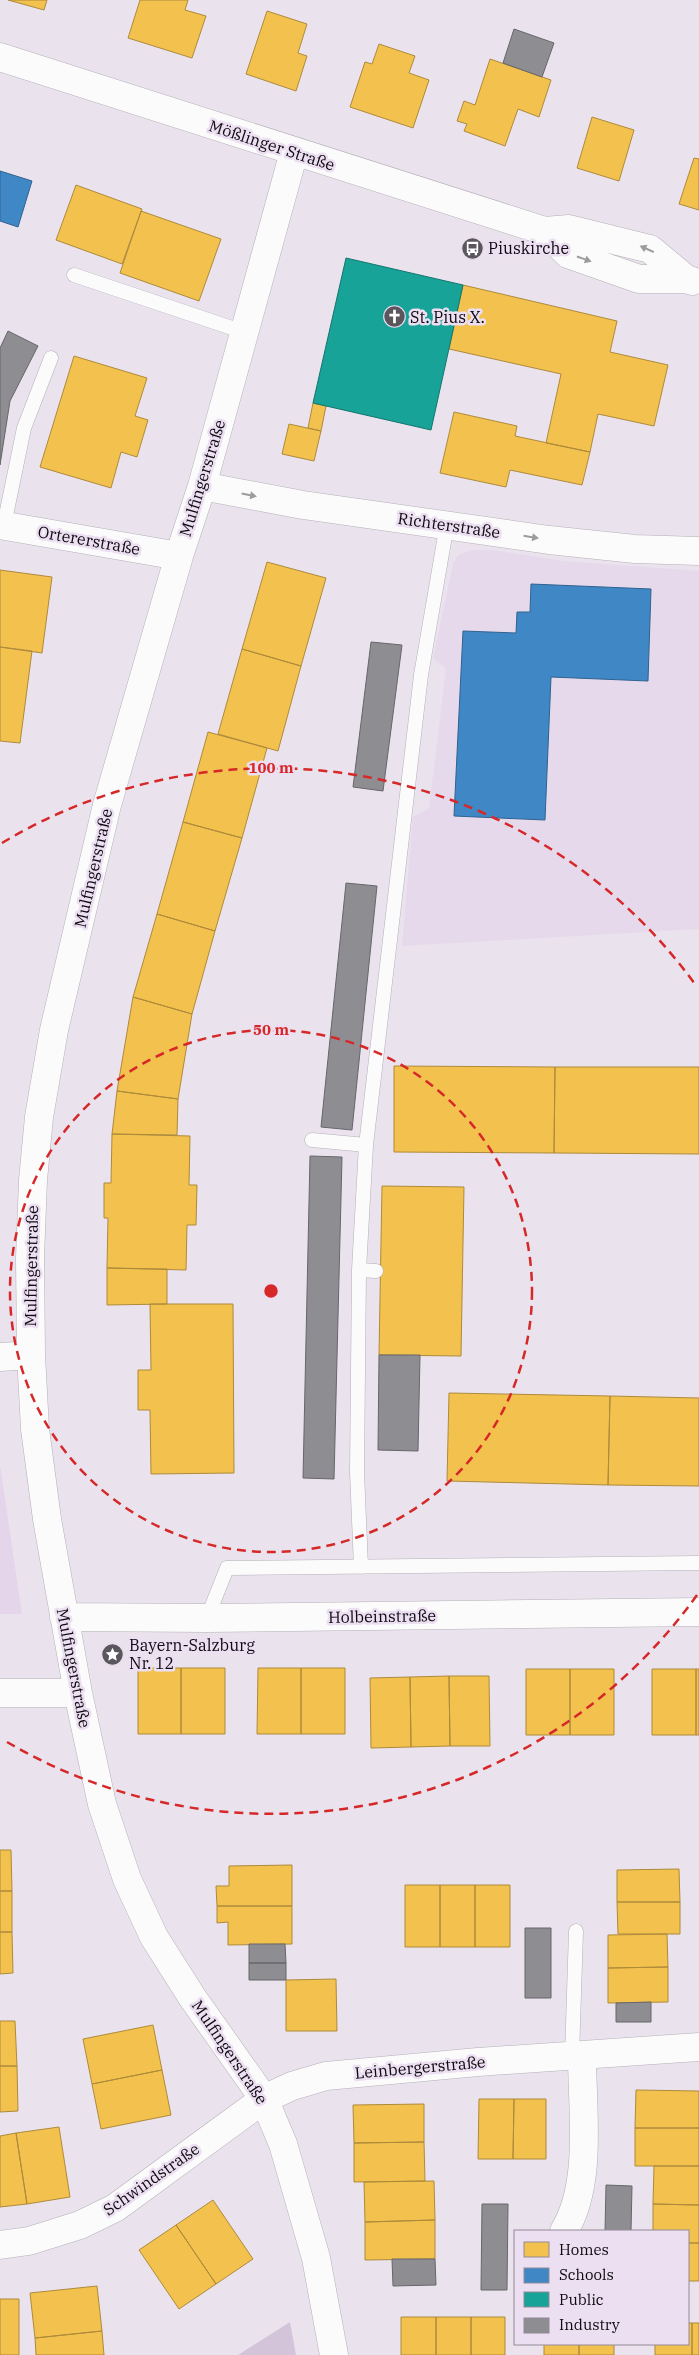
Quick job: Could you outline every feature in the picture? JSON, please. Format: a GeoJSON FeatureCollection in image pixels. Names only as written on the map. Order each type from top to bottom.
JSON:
{"type":"FeatureCollection","features":[{"type":"Feature","properties":{"kind":"street","name":"Mößlinger Straße"},"geometry":{"type":"LineString","coordinates":[[0,57],[545,231],[570,229],[650,249],[692,281]]}},
{"type":"Feature","properties":{"kind":"street","name":"Mulfingerstraße"},"geometry":{"type":"LineString","coordinates":[[294,152],[202,486],[179,556],[107,805],[54,1030],[39,1118],[33,1180],[30,1258],[31,1355],[35,1429],[64,1617],[102,1804],[126,1879],[154,1937],[192,1997],[264,2099],[284,2144],[316,2258],[334,2355]]}},
{"type":"Feature","properties":{"kind":"street","name":"Richterstraße"},"geometry":{"type":"LineString","coordinates":[[202,486],[303,505],[549,540],[635,549],[699,551]]}},
{"type":"Feature","properties":{"kind":"street","name":"Ortererstraße"},"geometry":{"type":"LineString","coordinates":[[2,525],[179,556]]}},
{"type":"Feature","properties":{"kind":"street"},"geometry":{"type":"LineString","coordinates":[[0,1357],[31,1355]]}},
{"type":"Feature","properties":{"kind":"street","name":"Holbeinstraße"},"geometry":{"type":"LineString","coordinates":[[64,1617],[207,1618],[699,1612]]}},
{"type":"Feature","properties":{"kind":"street"},"geometry":{"type":"LineString","coordinates":[[0,1693],[78,1693]]}},
{"type":"Feature","properties":{"kind":"street","name":"Leinbergerstraße"},"geometry":{"type":"LineString","coordinates":[[264,2099],[292,2086],[326,2076],[699,2047]]}},
{"type":"Feature","properties":{"kind":"street"},"geometry":{"type":"LineString","coordinates":[[565,2230],[573,2216],[583,2176],[577,2056]]}},
{"type":"Feature","properties":{"kind":"street","name":"Schwindstraße"},"geometry":{"type":"LineString","coordinates":[[0,2245],[29,2241],[80,2225],[115,2208],[264,2099]]}},
{"type":"Feature","properties":{"kind":"lane"},"geometry":{"type":"LineString","coordinates":[[74,275],[244,332]]}},
{"type":"Feature","properties":{"kind":"lane"},"geometry":{"type":"LineString","coordinates":[[2,525],[24,428],[51,358]]}},
{"type":"Feature","properties":{"kind":"lane"},"geometry":{"type":"LineString","coordinates":[[361,1567],[357,1472],[359,1270],[366,1145],[421,675],[447,524]]}},
{"type":"Feature","properties":{"kind":"lane"},"geometry":{"type":"LineString","coordinates":[[312,1140],[366,1145]]}},
{"type":"Feature","properties":{"kind":"lane"},"geometry":{"type":"LineString","coordinates":[[359,1270],[376,1271]]}},
{"type":"Feature","properties":{"kind":"lane"},"geometry":{"type":"LineString","coordinates":[[207,1618],[226,1568],[699,1563]]}},
{"type":"Feature","properties":{"kind":"lane"},"geometry":{"type":"LineString","coordinates":[[576,1931],[577,2056]]}},
{"type":"Feature","properties":{"kind":"shaded area"},"geometry":{"type":"Polygon","coordinates":[[[472,550],[493,550],[563,561],[699,571],[699,929],[402,946],[413,817],[429,808],[446,669],[433,658],[453,564],[458,555],[472,550]]]}},
{"type":"Feature","properties":{"kind":"shaded area"},"geometry":{"type":"Polygon","coordinates":[[[0,1465],[22,1614],[0,1614],[0,1465]]]}},
{"type":"Feature","properties":{"kind":"shaded area"},"geometry":{"type":"Polygon","coordinates":[[[290,2322],[296,2355],[238,2355],[290,2322]]]}},
{"type":"Feature","properties":{"kind":"building: Homes"},"geometry":{"type":"Polygon","coordinates":[[[8,0],[47,0],[44,10],[8,0]]]}},
{"type":"Feature","properties":{"kind":"building: Homes"},"geometry":{"type":"Polygon","coordinates":[[[140,0],[188,0],[185,10],[206,16],[192,58],[128,38],[140,0]]]}},
{"type":"Feature","properties":{"kind":"building: Homes"},"geometry":{"type":"Polygon","coordinates":[[[267,11],[307,24],[298,53],[307,56],[296,91],[246,74],[267,11]]]}},
{"type":"Feature","properties":{"kind":"building: Homes"},"geometry":{"type":"Polygon","coordinates":[[[379,44],[415,56],[409,73],[429,80],[413,128],[350,107],[365,62],[372,64],[379,44]]]}},
{"type":"Feature","properties":{"kind":"building: Homes"},"geometry":{"type":"Polygon","coordinates":[[[490,59],[551,80],[539,117],[518,109],[505,146],[464,131],[467,124],[457,121],[464,101],[475,105],[490,59]]]}},
{"type":"Feature","properties":{"kind":"building: Homes"},"geometry":{"type":"Polygon","coordinates":[[[592,117],[634,130],[619,181],[577,168],[592,117]]]}},
{"type":"Feature","properties":{"kind":"building: Homes"},"geometry":{"type":"Polygon","coordinates":[[[694,158],[699,159],[699,210],[679,204],[694,158]]]}},
{"type":"Feature","properties":{"kind":"building: Homes"},"geometry":{"type":"Polygon","coordinates":[[[76,185],[142,209],[122,264],[56,240],[76,185]]]}},
{"type":"Feature","properties":{"kind":"building: Homes"},"geometry":{"type":"Polygon","coordinates":[[[141,211],[221,239],[199,301],[120,273],[141,211]]]}},
{"type":"Feature","properties":{"kind":"building: Homes"},"geometry":{"type":"Polygon","coordinates":[[[463,285],[617,321],[610,352],[668,365],[654,426],[598,414],[590,452],[546,443],[561,374],[449,349],[463,285]]]}},
{"type":"Feature","properties":{"kind":"building: Homes"},"geometry":{"type":"Polygon","coordinates":[[[74,356],[147,378],[135,416],[148,420],[137,457],[121,452],[111,488],[40,467],[74,356]]]}},
{"type":"Feature","properties":{"kind":"building: Homes"},"geometry":{"type":"Polygon","coordinates":[[[313,403],[326,406],[321,431],[308,428],[313,403]]]}},
{"type":"Feature","properties":{"kind":"building: Homes"},"geometry":{"type":"Polygon","coordinates":[[[454,412],[517,426],[515,436],[590,452],[582,485],[510,470],[506,487],[440,473],[454,412]]]}},
{"type":"Feature","properties":{"kind":"building: Homes"},"geometry":{"type":"Polygon","coordinates":[[[289,424],[321,431],[314,461],[282,454],[289,424]]]}},
{"type":"Feature","properties":{"kind":"building: Homes"},"geometry":{"type":"Polygon","coordinates":[[[267,562],[326,578],[301,666],[242,649],[267,562]]]}},
{"type":"Feature","properties":{"kind":"building: Homes"},"geometry":{"type":"Polygon","coordinates":[[[0,570],[52,577],[42,653],[0,647],[0,570]]]}},
{"type":"Feature","properties":{"kind":"building: Homes"},"geometry":{"type":"Polygon","coordinates":[[[0,647],[32,651],[20,743],[0,741],[0,647]]]}},
{"type":"Feature","properties":{"kind":"building: Homes"},"geometry":{"type":"Polygon","coordinates":[[[242,649],[301,666],[278,751],[218,734],[242,649]]]}},
{"type":"Feature","properties":{"kind":"building: Homes"},"geometry":{"type":"Polygon","coordinates":[[[208,732],[267,748],[242,838],[183,822],[208,732]]]}},
{"type":"Feature","properties":{"kind":"building: Homes"},"geometry":{"type":"Polygon","coordinates":[[[183,822],[242,838],[215,931],[157,914],[183,822]]]}},
{"type":"Feature","properties":{"kind":"building: Homes"},"geometry":{"type":"Polygon","coordinates":[[[157,914],[215,931],[192,1014],[133,997],[157,914]]]}},
{"type":"Feature","properties":{"kind":"building: Homes"},"geometry":{"type":"Polygon","coordinates":[[[133,997],[192,1014],[178,1099],[117,1091],[133,997]]]}},
{"type":"Feature","properties":{"kind":"building: Homes"},"geometry":{"type":"Polygon","coordinates":[[[394,1066],[555,1067],[554,1153],[394,1152],[394,1066]]]}},
{"type":"Feature","properties":{"kind":"building: Homes"},"geometry":{"type":"Polygon","coordinates":[[[555,1067],[699,1067],[699,1154],[554,1153],[555,1067]]]}},
{"type":"Feature","properties":{"kind":"building: Homes"},"geometry":{"type":"Polygon","coordinates":[[[117,1091],[178,1099],[177,1135],[112,1134],[117,1091]]]}},
{"type":"Feature","properties":{"kind":"building: Homes"},"geometry":{"type":"Polygon","coordinates":[[[112,1134],[190,1136],[189,1185],[197,1185],[196,1225],[187,1225],[186,1270],[107,1268],[108,1218],[104,1218],[104,1183],[111,1183],[112,1134]]]}},
{"type":"Feature","properties":{"kind":"building: Homes"},"geometry":{"type":"Polygon","coordinates":[[[382,1186],[464,1187],[461,1356],[379,1355],[382,1186]]]}},
{"type":"Feature","properties":{"kind":"building: Homes"},"geometry":{"type":"Polygon","coordinates":[[[107,1268],[167,1269],[167,1304],[107,1305],[107,1268]]]}},
{"type":"Feature","properties":{"kind":"building: Homes"},"geometry":{"type":"Polygon","coordinates":[[[150,1304],[233,1304],[234,1473],[151,1474],[150,1410],[138,1410],[138,1370],[151,1370],[150,1304]]]}},
{"type":"Feature","properties":{"kind":"building: Homes"},"geometry":{"type":"Polygon","coordinates":[[[449,1393],[610,1396],[608,1485],[447,1481],[449,1393]]]}},
{"type":"Feature","properties":{"kind":"building: Homes"},"geometry":{"type":"Polygon","coordinates":[[[610,1396],[699,1398],[699,1486],[608,1485],[610,1396]]]}},
{"type":"Feature","properties":{"kind":"building: Homes"},"geometry":{"type":"Polygon","coordinates":[[[138,1668],[181,1668],[181,1734],[138,1734],[138,1668]]]}},
{"type":"Feature","properties":{"kind":"building: Homes"},"geometry":{"type":"Polygon","coordinates":[[[181,1668],[225,1668],[225,1734],[181,1734],[181,1668]]]}},
{"type":"Feature","properties":{"kind":"building: Homes"},"geometry":{"type":"Polygon","coordinates":[[[258,1668],[301,1668],[301,1734],[257,1734],[258,1668]]]}},
{"type":"Feature","properties":{"kind":"building: Homes"},"geometry":{"type":"Polygon","coordinates":[[[301,1668],[345,1668],[345,1734],[301,1734],[301,1668]]]}},
{"type":"Feature","properties":{"kind":"building: Homes"},"geometry":{"type":"Polygon","coordinates":[[[526,1669],[570,1669],[570,1735],[526,1735],[526,1669]]]}},
{"type":"Feature","properties":{"kind":"building: Homes"},"geometry":{"type":"Polygon","coordinates":[[[570,1669],[614,1669],[614,1735],[570,1735],[570,1669]]]}},
{"type":"Feature","properties":{"kind":"building: Homes"},"geometry":{"type":"Polygon","coordinates":[[[652,1669],[696,1669],[696,1735],[652,1735],[652,1669]]]}},
{"type":"Feature","properties":{"kind":"building: Homes"},"geometry":{"type":"Polygon","coordinates":[[[696,1669],[699,1669],[699,1735],[696,1735],[696,1669]]]}},
{"type":"Feature","properties":{"kind":"building: Homes"},"geometry":{"type":"Polygon","coordinates":[[[449,1676],[489,1676],[490,1746],[450,1746],[449,1676]]]}},
{"type":"Feature","properties":{"kind":"building: Homes"},"geometry":{"type":"Polygon","coordinates":[[[449,1676],[450,1746],[411,1747],[410,1677],[449,1676]]]}},
{"type":"Feature","properties":{"kind":"building: Homes"},"geometry":{"type":"Polygon","coordinates":[[[410,1677],[411,1747],[371,1748],[370,1678],[410,1677]]]}},
{"type":"Feature","properties":{"kind":"building: Homes"},"geometry":{"type":"Polygon","coordinates":[[[0,1850],[11,1850],[12,1891],[0,1891],[0,1850]]]}},
{"type":"Feature","properties":{"kind":"building: Homes"},"geometry":{"type":"Polygon","coordinates":[[[292,1865],[292,1906],[217,1906],[216,1886],[229,1886],[229,1866],[292,1865]]]}},
{"type":"Feature","properties":{"kind":"building: Homes"},"geometry":{"type":"Polygon","coordinates":[[[679,1869],[680,1902],[617,1902],[617,1870],[679,1869]]]}},
{"type":"Feature","properties":{"kind":"building: Homes"},"geometry":{"type":"Polygon","coordinates":[[[405,1885],[440,1885],[440,1947],[405,1947],[405,1885]]]}},
{"type":"Feature","properties":{"kind":"building: Homes"},"geometry":{"type":"Polygon","coordinates":[[[440,1885],[475,1885],[475,1947],[440,1947],[440,1885]]]}},
{"type":"Feature","properties":{"kind":"building: Homes"},"geometry":{"type":"Polygon","coordinates":[[[475,1885],[510,1885],[510,1947],[475,1947],[475,1885]]]}},
{"type":"Feature","properties":{"kind":"building: Homes"},"geometry":{"type":"Polygon","coordinates":[[[0,1891],[12,1891],[12,1932],[0,1932],[0,1891]]]}},
{"type":"Feature","properties":{"kind":"building: Homes"},"geometry":{"type":"Polygon","coordinates":[[[617,1902],[680,1902],[680,1934],[618,1934],[617,1902]]]}},
{"type":"Feature","properties":{"kind":"building: Homes"},"geometry":{"type":"Polygon","coordinates":[[[217,1906],[292,1906],[292,1944],[228,1945],[228,1922],[217,1923],[217,1906]]]}},
{"type":"Feature","properties":{"kind":"building: Homes"},"geometry":{"type":"Polygon","coordinates":[[[0,1932],[12,1932],[13,1973],[0,1974],[0,1932]]]}},
{"type":"Feature","properties":{"kind":"building: Homes"},"geometry":{"type":"Polygon","coordinates":[[[667,1934],[668,1967],[608,1968],[608,1935],[667,1934]]]}},
{"type":"Feature","properties":{"kind":"building: Homes"},"geometry":{"type":"Polygon","coordinates":[[[668,1967],[668,2002],[608,2003],[608,1968],[668,1967]]]}},
{"type":"Feature","properties":{"kind":"building: Homes"},"geometry":{"type":"Polygon","coordinates":[[[336,1979],[337,2031],[286,2031],[286,1980],[336,1979]]]}},
{"type":"Feature","properties":{"kind":"building: Homes"},"geometry":{"type":"Polygon","coordinates":[[[0,2021],[15,2021],[17,2066],[0,2066],[0,2021]]]}},
{"type":"Feature","properties":{"kind":"building: Homes"},"geometry":{"type":"Polygon","coordinates":[[[153,2025],[162,2070],[92,2084],[83,2039],[153,2025]]]}},
{"type":"Feature","properties":{"kind":"building: Homes"},"geometry":{"type":"Polygon","coordinates":[[[0,2066],[17,2066],[18,2111],[0,2112],[0,2066]]]}},
{"type":"Feature","properties":{"kind":"building: Homes"},"geometry":{"type":"Polygon","coordinates":[[[162,2070],[171,2115],[101,2129],[92,2084],[162,2070]]]}},
{"type":"Feature","properties":{"kind":"building: Homes"},"geometry":{"type":"Polygon","coordinates":[[[636,2090],[699,2091],[699,2128],[635,2128],[636,2090]]]}},
{"type":"Feature","properties":{"kind":"building: Homes"},"geometry":{"type":"Polygon","coordinates":[[[479,2099],[514,2099],[513,2159],[478,2159],[479,2099]]]}},
{"type":"Feature","properties":{"kind":"building: Homes"},"geometry":{"type":"Polygon","coordinates":[[[514,2099],[546,2099],[546,2159],[513,2159],[514,2099]]]}},
{"type":"Feature","properties":{"kind":"building: Homes"},"geometry":{"type":"Polygon","coordinates":[[[424,2104],[424,2142],[354,2143],[353,2105],[424,2104]]]}},
{"type":"Feature","properties":{"kind":"building: Homes"},"geometry":{"type":"Polygon","coordinates":[[[59,2127],[70,2197],[27,2204],[16,2133],[59,2127]]]}},
{"type":"Feature","properties":{"kind":"building: Homes"},"geometry":{"type":"Polygon","coordinates":[[[635,2128],[699,2128],[699,2166],[635,2166],[635,2128]]]}},
{"type":"Feature","properties":{"kind":"building: Homes"},"geometry":{"type":"Polygon","coordinates":[[[16,2133],[27,2204],[0,2207],[0,2136],[16,2133]]]}},
{"type":"Feature","properties":{"kind":"building: Homes"},"geometry":{"type":"Polygon","coordinates":[[[424,2142],[425,2181],[354,2182],[354,2143],[424,2142]]]}},
{"type":"Feature","properties":{"kind":"building: Homes"},"geometry":{"type":"Polygon","coordinates":[[[654,2166],[699,2166],[699,2205],[653,2204],[654,2166]]]}},
{"type":"Feature","properties":{"kind":"building: Homes"},"geometry":{"type":"Polygon","coordinates":[[[434,2181],[435,2220],[365,2222],[364,2182],[434,2181]]]}},
{"type":"Feature","properties":{"kind":"building: Homes"},"geometry":{"type":"Polygon","coordinates":[[[213,2200],[253,2259],[216,2284],[176,2225],[213,2200]]]}},
{"type":"Feature","properties":{"kind":"building: Homes"},"geometry":{"type":"Polygon","coordinates":[[[653,2204],[699,2205],[699,2243],[689,2243],[689,2230],[653,2230],[653,2204]]]}},
{"type":"Feature","properties":{"kind":"building: Homes"},"geometry":{"type":"Polygon","coordinates":[[[435,2220],[435,2259],[365,2260],[365,2222],[435,2220]]]}},
{"type":"Feature","properties":{"kind":"building: Homes"},"geometry":{"type":"Polygon","coordinates":[[[176,2225],[216,2284],[179,2309],[139,2250],[176,2225]]]}},
{"type":"Feature","properties":{"kind":"building: Homes"},"geometry":{"type":"Polygon","coordinates":[[[689,2243],[699,2243],[699,2281],[689,2281],[689,2243]]]}},
{"type":"Feature","properties":{"kind":"building: Homes"},"geometry":{"type":"Polygon","coordinates":[[[97,2286],[102,2331],[35,2338],[30,2293],[97,2286]]]}},
{"type":"Feature","properties":{"kind":"building: Homes"},"geometry":{"type":"Polygon","coordinates":[[[0,2299],[19,2299],[19,2355],[0,2355],[0,2299]]]}},
{"type":"Feature","properties":{"kind":"building: Homes"},"geometry":{"type":"Polygon","coordinates":[[[401,2317],[436,2317],[436,2355],[401,2355],[401,2317]]]}},
{"type":"Feature","properties":{"kind":"building: Homes"},"geometry":{"type":"Polygon","coordinates":[[[436,2317],[471,2317],[471,2355],[436,2355],[436,2317]]]}},
{"type":"Feature","properties":{"kind":"building: Homes"},"geometry":{"type":"Polygon","coordinates":[[[471,2317],[505,2317],[505,2355],[471,2355],[471,2317]]]}},
{"type":"Feature","properties":{"kind":"building: Homes"},"geometry":{"type":"Polygon","coordinates":[[[689,2323],[692,2323],[692,2355],[655,2355],[655,2345],[689,2345],[689,2323]]]}},
{"type":"Feature","properties":{"kind":"building: Homes"},"geometry":{"type":"Polygon","coordinates":[[[692,2323],[699,2323],[699,2355],[692,2355],[692,2323]]]}},
{"type":"Feature","properties":{"kind":"building: Homes"},"geometry":{"type":"Polygon","coordinates":[[[102,2331],[104,2355],[36,2355],[35,2338],[102,2331]]]}},
{"type":"Feature","properties":{"kind":"building: Homes"},"geometry":{"type":"Polygon","coordinates":[[[544,2345],[579,2345],[579,2355],[544,2355],[544,2345]]]}},
{"type":"Feature","properties":{"kind":"building: Homes"},"geometry":{"type":"Polygon","coordinates":[[[579,2345],[614,2345],[614,2355],[579,2355],[579,2345]]]}},
{"type":"Feature","properties":{"kind":"building: Schools"},"geometry":{"type":"Polygon","coordinates":[[[0,171],[32,181],[18,227],[0,221],[0,171]]]}},
{"type":"Feature","properties":{"kind":"building: Schools"},"geometry":{"type":"Polygon","coordinates":[[[531,584],[651,589],[648,681],[551,677],[545,820],[454,816],[463,631],[516,633],[517,612],[530,612],[531,584]]]}},
{"type":"Feature","properties":{"kind":"building: Public","name":"St. Pius X."},"geometry":{"type":"Polygon","coordinates":[[[346,258],[463,285],[431,430],[313,403],[346,258]]]}},
{"type":"Feature","properties":{"kind":"building: Industry"},"geometry":{"type":"Polygon","coordinates":[[[514,29],[554,43],[542,77],[503,63],[514,29]]]}},
{"type":"Feature","properties":{"kind":"building: Industry"},"geometry":{"type":"Polygon","coordinates":[[[8,331],[38,346],[10,401],[0,465],[0,348],[8,331]]]}},
{"type":"Feature","properties":{"kind":"building: Industry"},"geometry":{"type":"Polygon","coordinates":[[[371,642],[402,645],[383,791],[353,787],[371,642]]]}},
{"type":"Feature","properties":{"kind":"building: Industry"},"geometry":{"type":"Polygon","coordinates":[[[346,883],[377,886],[352,1130],[321,1127],[346,883]]]}},
{"type":"Feature","properties":{"kind":"building: Industry"},"geometry":{"type":"Polygon","coordinates":[[[310,1156],[342,1157],[334,1479],[303,1478],[310,1156]]]}},
{"type":"Feature","properties":{"kind":"building: Industry"},"geometry":{"type":"Polygon","coordinates":[[[379,1355],[420,1355],[418,1451],[378,1450],[379,1355]]]}},
{"type":"Feature","properties":{"kind":"building: Industry"},"geometry":{"type":"Polygon","coordinates":[[[525,1928],[551,1928],[551,1998],[525,1998],[525,1928]]]}},
{"type":"Feature","properties":{"kind":"building: Industry"},"geometry":{"type":"Polygon","coordinates":[[[249,1944],[285,1944],[286,1963],[249,1963],[249,1944]]]}},
{"type":"Feature","properties":{"kind":"building: Industry"},"geometry":{"type":"Polygon","coordinates":[[[249,1963],[286,1963],[286,1980],[249,1980],[249,1963]]]}},
{"type":"Feature","properties":{"kind":"building: Industry"},"geometry":{"type":"Polygon","coordinates":[[[651,2002],[651,2022],[616,2022],[616,2003],[651,2002]]]}},
{"type":"Feature","properties":{"kind":"building: Industry"},"geometry":{"type":"Polygon","coordinates":[[[606,2185],[632,2186],[631,2230],[605,2230],[606,2185]]]}},
{"type":"Feature","properties":{"kind":"building: Industry"},"geometry":{"type":"Polygon","coordinates":[[[482,2204],[508,2204],[507,2290],[481,2290],[482,2204]]]}},
{"type":"Feature","properties":{"kind":"building: Industry"},"geometry":{"type":"Polygon","coordinates":[[[392,2259],[435,2259],[436,2285],[393,2286],[392,2259]]]}},
{"type":"Feature","properties":{"kind":"place","name":"Piuskirche"},"geometry":{"type":"Point","coordinates":[472,248]}},
{"type":"Feature","properties":{"kind":"place","name":"St. Pius X."},"geometry":{"type":"Point","coordinates":[394,317]}},
{"type":"Feature","properties":{"kind":"place","name":"Bayern-Salzburg Nr. 12"},"geometry":{"type":"Point","coordinates":[113,1654]}}]}
